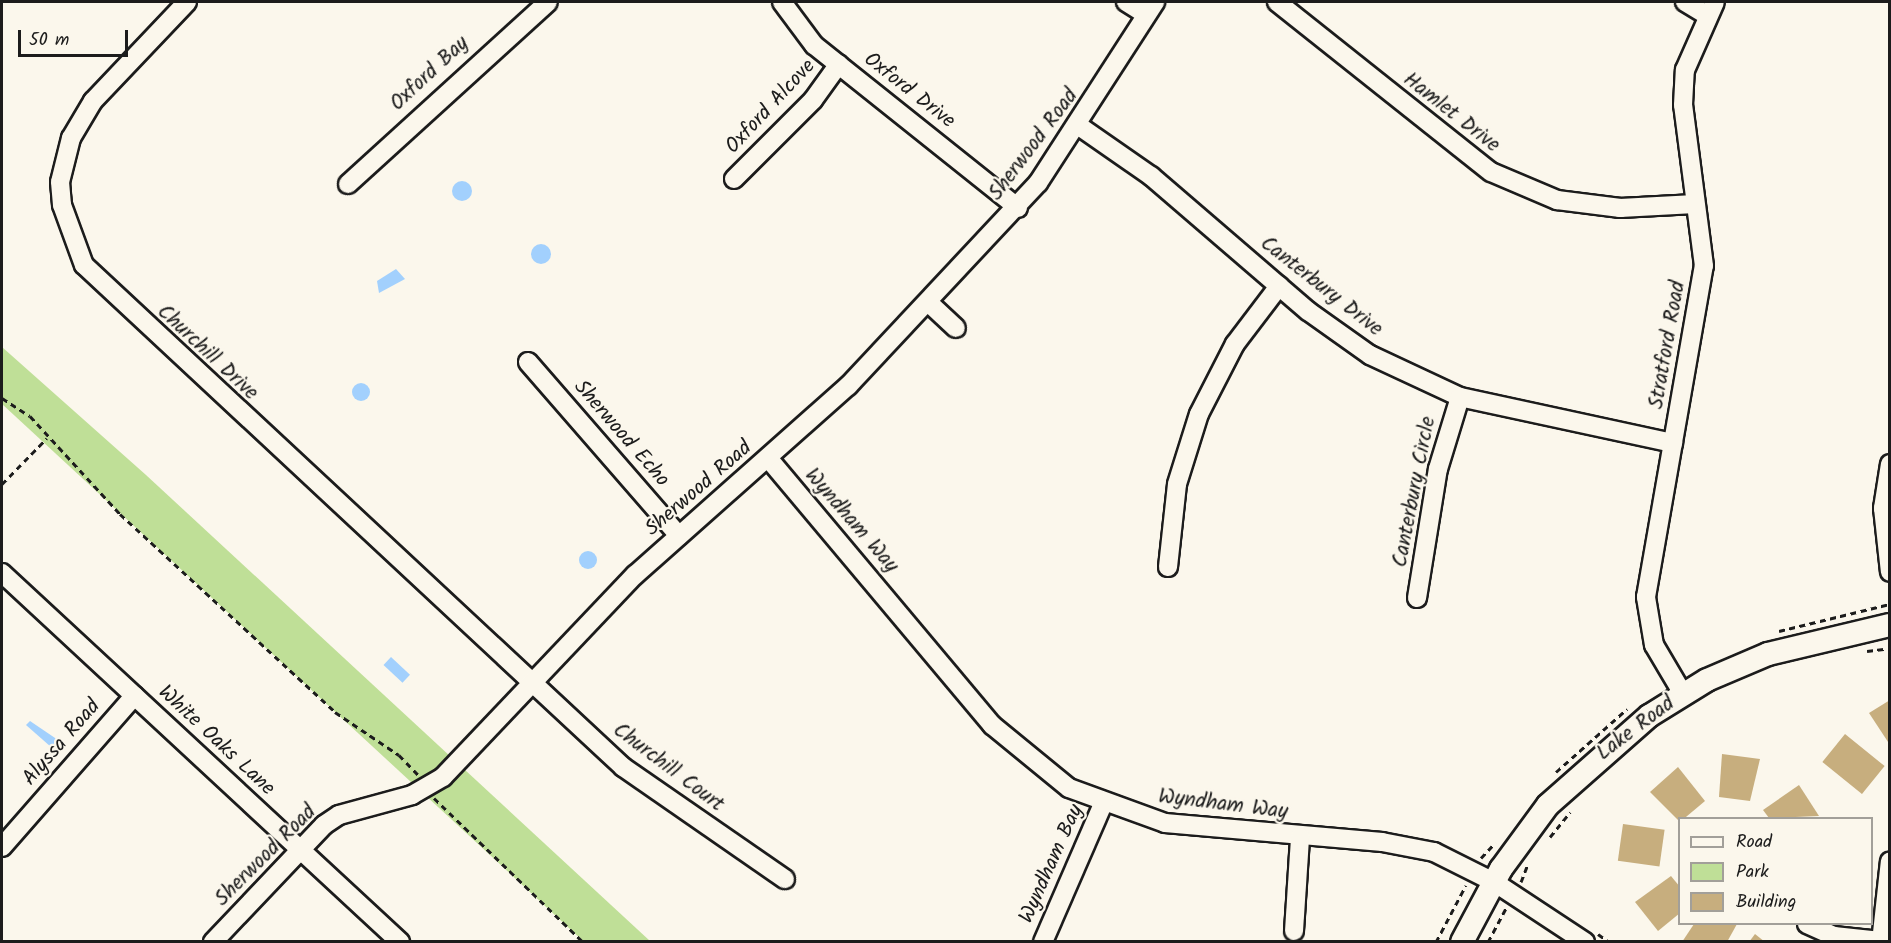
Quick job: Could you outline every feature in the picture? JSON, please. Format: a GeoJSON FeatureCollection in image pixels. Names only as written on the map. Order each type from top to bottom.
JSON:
{"type":"FeatureCollection","features":[{"type":"Feature","properties":{"kind":"street","name":"Churchill Drive"},"geometry":{"type":"LineString","coordinates":[[187,2],[93,101],[71,138],[60,182],[74,250],[97,282],[530,684]]}},
{"type":"Feature","properties":{"kind":"street","name":"Oxford Bay"},"geometry":{"type":"LineString","coordinates":[[348,184],[480,58],[548,2]]}},
{"type":"Feature","properties":{"kind":"street","name":"Oxford Drive"},"geometry":{"type":"LineString","coordinates":[[782,2],[798,27],[839,64],[1018,208]]}},
{"type":"Feature","properties":{"kind":"street"},"geometry":{"type":"LineString","coordinates":[[1126,2],[1150,8]]}},
{"type":"Feature","properties":{"kind":"street","name":"Hamlet Drive"},"geometry":{"type":"LineString","coordinates":[[1277,2],[1491,172],[1557,200],[1620,208],[1695,204]]}},
{"type":"Feature","properties":{"kind":"street"},"geometry":{"type":"LineString","coordinates":[[1685,2],[1710,8]]}},
{"type":"Feature","properties":{"kind":"street","name":"Sherwood Road"},"geometry":{"type":"LineString","coordinates":[[213,942],[299,849],[339,815],[428,788],[607,602],[828,405],[1018,208],[1079,126],[1150,8]]}},
{"type":"Feature","properties":{"kind":"street","name":"Stratford Road"},"geometry":{"type":"LineString","coordinates":[[1683,694],[1654,645],[1646,597],[1701,294],[1704,266],[1683,105],[1685,70],[1710,8]]}},
{"type":"Feature","properties":{"kind":"street","name":"Oxford Alcove"},"geometry":{"type":"LineString","coordinates":[[734,179],[813,100],[839,64]]}},
{"type":"Feature","properties":{"kind":"street","name":"Canterbury Drive"},"geometry":{"type":"LineString","coordinates":[[1079,126],[1173,194],[1279,286],[1370,355],[1460,397],[1673,443]]}},
{"type":"Feature","properties":{"kind":"street"},"geometry":{"type":"LineString","coordinates":[[1168,567],[1177,484],[1198,414],[1235,344],[1279,286]]}},
{"type":"Feature","properties":{"kind":"street"},"geometry":{"type":"LineString","coordinates":[[928,302],[956,328]]}},
{"type":"Feature","properties":{"kind":"street","name":"Sherwood Echo"},"geometry":{"type":"LineString","coordinates":[[528,362],[679,536]]}},
{"type":"Feature","properties":{"kind":"street","name":"Canterbury Circle"},"geometry":{"type":"LineString","coordinates":[[1417,598],[1438,469],[1460,397]]}},
{"type":"Feature","properties":{"kind":"street","name":"Wyndham Way"},"geometry":{"type":"LineString","coordinates":[[768,458],[992,725],[1040,767],[1103,804],[1165,823],[1407,845],[1494,882],[1584,942]]}},
{"type":"Feature","properties":{"kind":"street"},"geometry":{"type":"LineString","coordinates":[[1890,464],[1883,508],[1890,572]]}},
{"type":"Feature","properties":{"kind":"street","name":"White Oaks Lane"},"geometry":{"type":"LineString","coordinates":[[2,573],[400,942]]}},
{"type":"Feature","properties":{"kind":"street","name":"Lake Road"},"geometry":{"type":"LineString","coordinates":[[1462,942],[1494,882],[1570,782],[1620,737],[1683,694],[1768,654],[1890,626]]}},
{"type":"Feature","properties":{"kind":"street","name":"Churchill Court"},"geometry":{"type":"LineString","coordinates":[[530,684],[660,795],[785,879]]}},
{"type":"Feature","properties":{"kind":"street","name":"Alyssa Road"},"geometry":{"type":"LineString","coordinates":[[2,847],[134,696]]}},
{"type":"Feature","properties":{"kind":"street","name":"Wyndham Bay"},"geometry":{"type":"LineString","coordinates":[[1043,942],[1103,804]]}},
{"type":"Feature","properties":{"kind":"street"},"geometry":{"type":"LineString","coordinates":[[1294,931],[1300,837]]}},
{"type":"Feature","properties":{"kind":"street"},"geometry":{"type":"LineString","coordinates":[[1809,925],[1834,936],[1881,941],[1890,861]]}},
{"type":"Feature","properties":{"kind":"path"},"geometry":{"type":"LineString","coordinates":[[2,398],[30,416],[47,438],[120,514],[284,665],[356,728],[410,764],[453,822],[583,942]]}},
{"type":"Feature","properties":{"kind":"path"},"geometry":{"type":"LineString","coordinates":[[2,484],[47,438]]}},
{"type":"Feature","properties":{"kind":"path"},"geometry":{"type":"LineString","coordinates":[[1873,606],[1890,604]]}},
{"type":"Feature","properties":{"kind":"path"},"geometry":{"type":"LineString","coordinates":[[1859,652],[1890,648]]}},
{"type":"Feature","properties":{"kind":"path"},"geometry":{"type":"LineString","coordinates":[[1548,839],[1573,808]]}},
{"type":"Feature","properties":{"kind":"path"},"geometry":{"type":"LineString","coordinates":[[1436,942],[1483,855]]}},
{"type":"Feature","properties":{"kind":"path"},"geometry":{"type":"LineString","coordinates":[[1488,942],[1534,857]]}},
{"type":"Feature","properties":{"kind":"green space"},"geometry":{"type":"Polygon","coordinates":[[[2,347],[146,475],[650,941],[583,941],[2,404],[2,347]]]}},
{"type":"Feature","properties":{"kind":"water"},"geometry":{"type":"Polygon","coordinates":[[[462,181],[469,184],[472,191],[469,198],[462,201],[455,198],[452,191],[455,184],[462,181]]]}},
{"type":"Feature","properties":{"kind":"water"},"geometry":{"type":"Polygon","coordinates":[[[541,244],[548,247],[551,254],[548,261],[541,264],[534,261],[531,254],[534,247],[541,244]]]}},
{"type":"Feature","properties":{"kind":"water"},"geometry":{"type":"Polygon","coordinates":[[[396,269],[405,279],[379,293],[377,281],[396,269]]]}},
{"type":"Feature","properties":{"kind":"water"},"geometry":{"type":"Polygon","coordinates":[[[361,383],[367,386],[370,392],[367,398],[361,401],[355,398],[352,392],[355,386],[361,383]]]}},
{"type":"Feature","properties":{"kind":"water"},"geometry":{"type":"Polygon","coordinates":[[[588,551],[594,554],[597,560],[594,566],[588,569],[582,566],[579,560],[582,554],[588,551]]]}},
{"type":"Feature","properties":{"kind":"water"},"geometry":{"type":"Polygon","coordinates":[[[391,657],[410,675],[403,683],[383,665],[391,657]]]}},
{"type":"Feature","properties":{"kind":"water"},"geometry":{"type":"Polygon","coordinates":[[[30,721],[58,740],[51,747],[26,725],[30,721]]]}},
{"type":"Feature","properties":{"kind":"building"},"geometry":{"type":"Polygon","coordinates":[[[1890,700],[1890,745],[1869,713],[1890,700]]]}},
{"type":"Feature","properties":{"kind":"building"},"geometry":{"type":"Polygon","coordinates":[[[1845,734],[1885,766],[1862,794],[1822,762],[1845,734]]]}},
{"type":"Feature","properties":{"kind":"building"},"geometry":{"type":"Polygon","coordinates":[[[1722,754],[1760,759],[1750,801],[1719,797],[1722,754]]]}},
{"type":"Feature","properties":{"kind":"building"},"geometry":{"type":"Polygon","coordinates":[[[1678,767],[1705,801],[1686,817],[1678,817],[1678,820],[1650,792],[1678,767]]]}},
{"type":"Feature","properties":{"kind":"building"},"geometry":{"type":"Polygon","coordinates":[[[1799,785],[1819,816],[1768,817],[1763,810],[1799,785]]]}},
{"type":"Feature","properties":{"kind":"building"},"geometry":{"type":"Polygon","coordinates":[[[1623,824],[1665,830],[1659,866],[1618,861],[1623,824]]]}},
{"type":"Feature","properties":{"kind":"building"},"geometry":{"type":"Polygon","coordinates":[[[1671,876],[1678,885],[1678,915],[1658,931],[1635,902],[1671,876]]]}},
{"type":"Feature","properties":{"kind":"building"},"geometry":{"type":"Polygon","coordinates":[[[1693,925],[1736,925],[1727,942],[1682,942],[1693,925]]]}},
{"type":"Feature","properties":{"kind":"building"},"geometry":{"type":"Polygon","coordinates":[[[1755,934],[1765,942],[1749,942],[1755,934]]]}}]}
